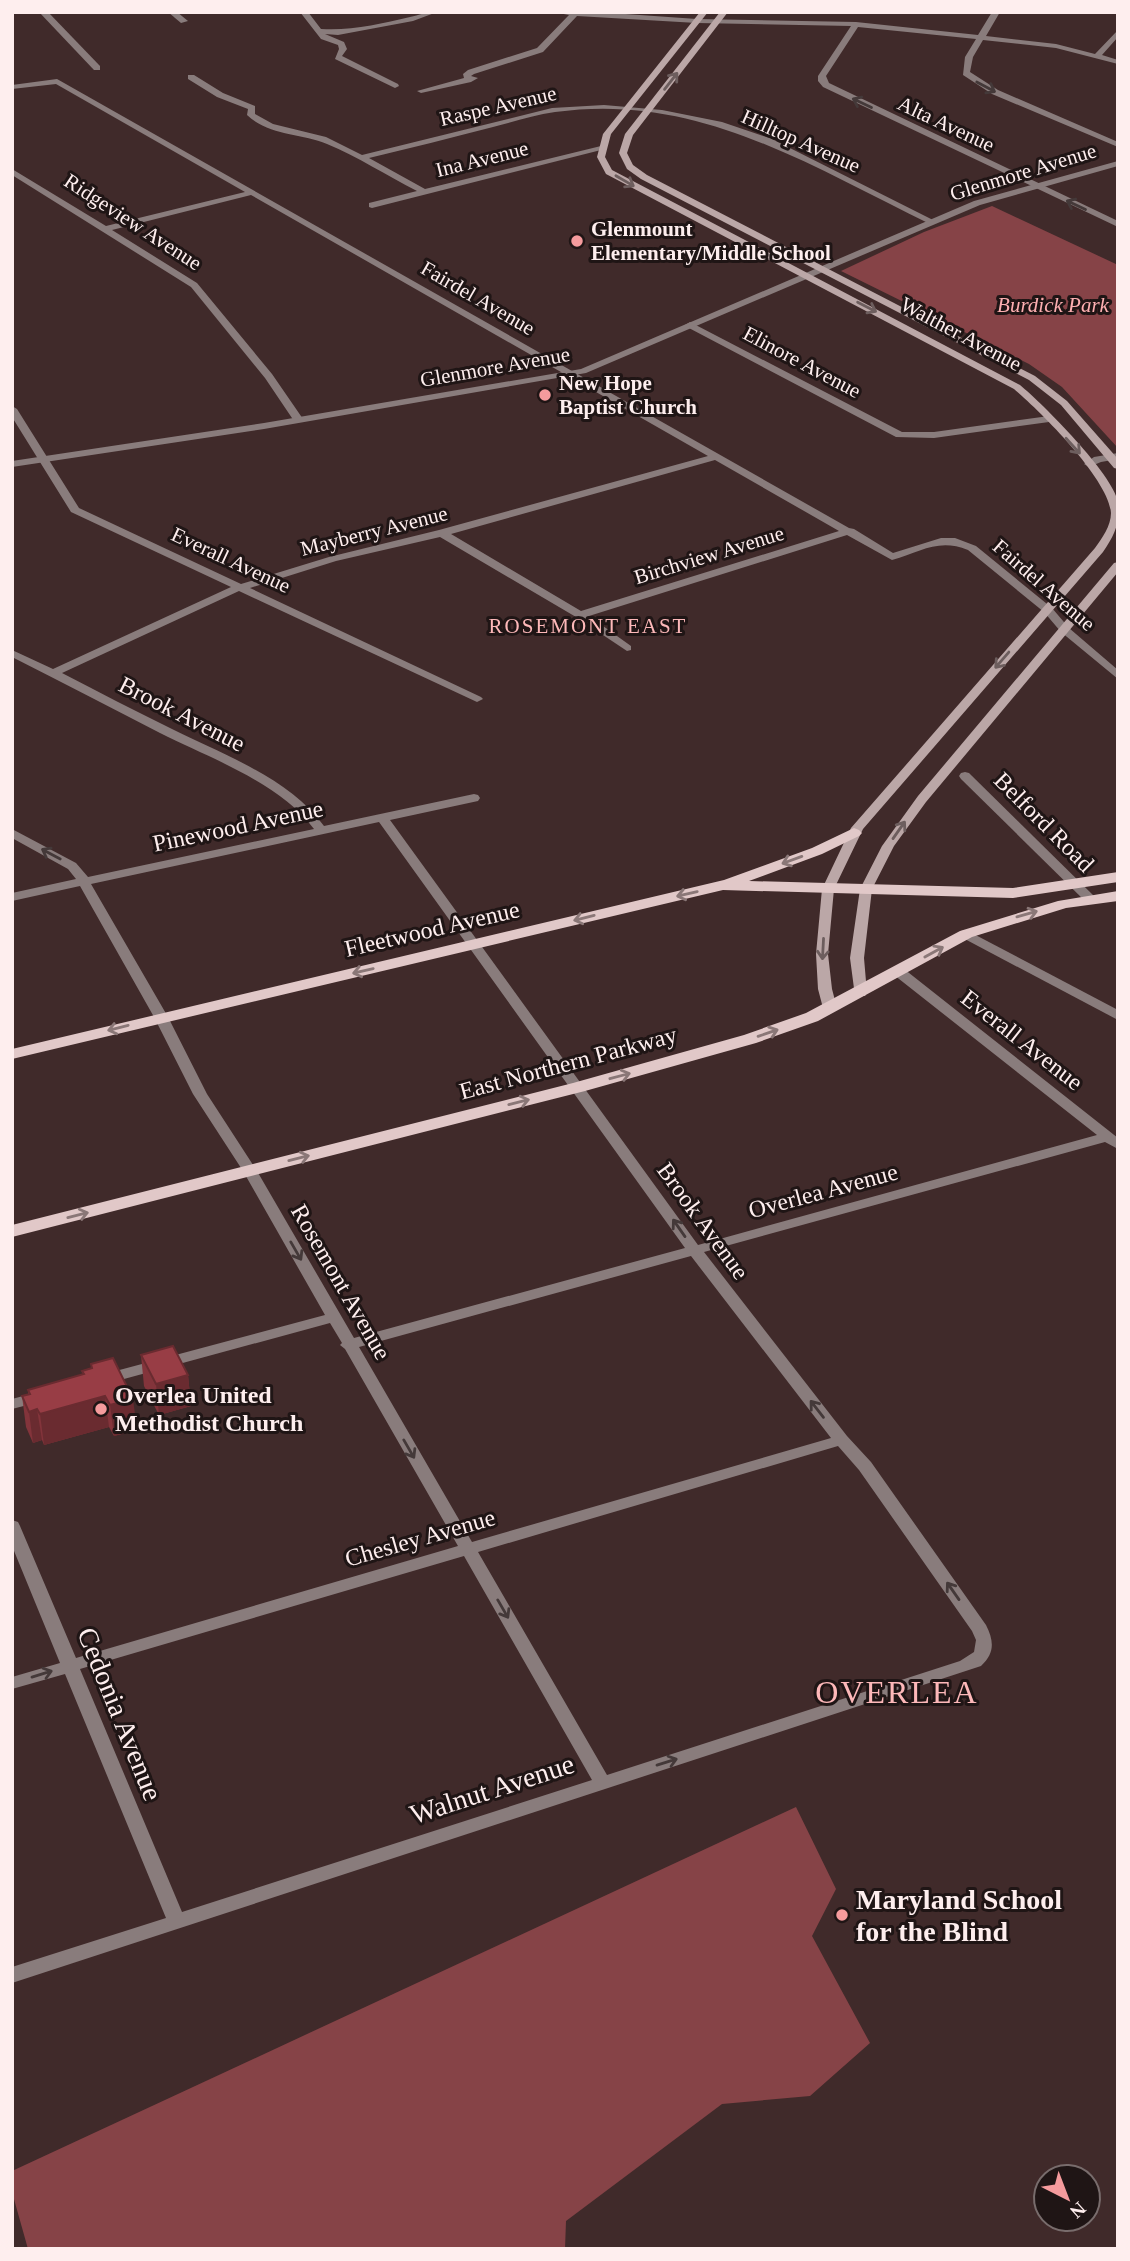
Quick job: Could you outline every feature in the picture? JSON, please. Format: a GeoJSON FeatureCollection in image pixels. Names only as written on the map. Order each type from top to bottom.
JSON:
{"type":"FeatureCollection","features":[{"type":"Feature","properties":{"kind":"main road"},"geometry":{"type":"LineString","coordinates":[[601,149],[607,134],[704,12]]}},
{"type":"Feature","properties":{"kind":"main road","name":"Walther Avenue"},"geometry":{"type":"LineString","coordinates":[[724,12],[622,147],[621,154],[630,167],[1032,378],[1064,403],[1115,460]]}},
{"type":"Feature","properties":{"kind":"main road","name":"Walther Avenue"},"geometry":{"type":"LineString","coordinates":[[601,149],[603,164],[620,179],[993,372],[1031,398],[1107,486],[1115,503],[1117,515],[1114,526],[1099,550],[878,801],[854,833],[828,889],[822,954],[825,989],[830,1008]]}},
{"type":"Feature","properties":{"kind":"main road"},"geometry":{"type":"LineString","coordinates":[[860,993],[857,958],[866,889],[888,846],[907,819],[1118,565]]}},
{"type":"Feature","properties":{"kind":"main road"},"geometry":{"type":"LineString","coordinates":[[723,886],[817,851],[854,833]]}},
{"type":"Feature","properties":{"kind":"main road"},"geometry":{"type":"LineString","coordinates":[[866,889],[1013,893],[1118,877]]}},
{"type":"Feature","properties":{"kind":"main road","name":"Fleetwood Avenue"},"geometry":{"type":"LineString","coordinates":[[12,1054],[723,886],[866,889]]}},
{"type":"Feature","properties":{"kind":"main road","name":"East Northern Parkway"},"geometry":{"type":"LineString","coordinates":[[12,1231],[579,1087],[750,1039],[830,1008],[966,934],[1028,913],[1118,896]]}},
{"type":"Feature","properties":{"kind":"street"},"geometry":{"type":"LineString","coordinates":[[43,12],[97,68]]}},
{"type":"Feature","properties":{"kind":"street"},"geometry":{"type":"LineString","coordinates":[[172,12],[184,21]]}},
{"type":"Feature","properties":{"kind":"street"},"geometry":{"type":"LineString","coordinates":[[304,12],[328,40],[341,44],[343,49],[338,57],[395,86]]}},
{"type":"Feature","properties":{"kind":"street"},"geometry":{"type":"LineString","coordinates":[[320,31],[338,33],[413,19],[433,12]]}},
{"type":"Feature","properties":{"kind":"street"},"geometry":{"type":"LineString","coordinates":[[556,12],[717,22],[856,24],[1056,46],[1118,62]]}},
{"type":"Feature","properties":{"kind":"street"},"geometry":{"type":"LineString","coordinates":[[996,12],[966,65],[966,73],[983,86],[1118,145]]}},
{"type":"Feature","properties":{"kind":"street"},"geometry":{"type":"LineString","coordinates":[[421,91],[468,80],[541,50],[576,13]]}},
{"type":"Feature","properties":{"kind":"street","name":"Alta Avenue"},"geometry":{"type":"LineString","coordinates":[[856,24],[822,76],[826,85],[1118,224]]}},
{"type":"Feature","properties":{"kind":"street"},"geometry":{"type":"LineString","coordinates":[[1098,55],[1118,32]]}},
{"type":"Feature","properties":{"kind":"street"},"geometry":{"type":"LineString","coordinates":[[191,77],[220,95],[252,108],[251,115],[257,121],[279,130],[324,139],[425,192]]}},
{"type":"Feature","properties":{"kind":"street","name":"Fairdel Avenue"},"geometry":{"type":"LineString","coordinates":[[12,87],[58,81],[892,557],[941,541],[955,541],[972,548],[1048,610],[1065,630],[1118,676]]}},
{"type":"Feature","properties":{"kind":"street","name":"Raspe Avenue"},"geometry":{"type":"LineString","coordinates":[[359,158],[552,110],[580,107],[648,110]]}},
{"type":"Feature","properties":{"kind":"street","name":"Hilltop Avenue"},"geometry":{"type":"LineString","coordinates":[[648,110],[723,126],[767,140],[933,222]]}},
{"type":"Feature","properties":{"kind":"street","name":"Ina Avenue"},"geometry":{"type":"LineString","coordinates":[[372,205],[601,149]]}},
{"type":"Feature","properties":{"kind":"street","name":"Glenmore Avenue"},"geometry":{"type":"LineString","coordinates":[[12,464],[44,461],[572,374],[620,357],[977,204],[1118,163]]}},
{"type":"Feature","properties":{"kind":"street","name":"Ridgeview Avenue"},"geometry":{"type":"LineString","coordinates":[[12,171],[194,285],[269,376],[298,419]]}},
{"type":"Feature","properties":{"kind":"street"},"geometry":{"type":"LineString","coordinates":[[106,229],[254,192]]}},
{"type":"Feature","properties":{"kind":"street","name":"Elinore Avenue"},"geometry":{"type":"LineString","coordinates":[[691,325],[896,433],[934,435],[1049,419]]}},
{"type":"Feature","properties":{"kind":"street","name":"Everall Avenue"},"geometry":{"type":"LineString","coordinates":[[12,409],[75,510],[477,699]]}},
{"type":"Feature","properties":{"kind":"street","name":"Mayberry Avenue"},"geometry":{"type":"LineString","coordinates":[[53,673],[238,587],[716,457]]}},
{"type":"Feature","properties":{"kind":"street"},"geometry":{"type":"LineString","coordinates":[[1089,464],[1115,460]]}},
{"type":"Feature","properties":{"kind":"street","name":"Birchview Avenue"},"geometry":{"type":"LineString","coordinates":[[580,615],[850,531]]}},
{"type":"Feature","properties":{"kind":"street"},"geometry":{"type":"LineString","coordinates":[[443,533],[580,615],[628,649]]}},
{"type":"Feature","properties":{"kind":"street","name":"Brook Avenue"},"geometry":{"type":"LineString","coordinates":[[12,653],[277,790],[313,816],[320,829]]}},
{"type":"Feature","properties":{"kind":"street","name":"Belford Road"},"geometry":{"type":"LineString","coordinates":[[965,776],[1091,900]]}},
{"type":"Feature","properties":{"kind":"street","name":"Pinewood Avenue"},"geometry":{"type":"LineString","coordinates":[[12,897],[474,798]]}},
{"type":"Feature","properties":{"kind":"street","name":"Brook Avenue"},"geometry":{"type":"LineString","coordinates":[[382,817],[694,1250],[841,1440],[865,1466],[980,1629],[986,1639],[986,1650]]}},
{"type":"Feature","properties":{"kind":"street","name":"Rosemont Avenue"},"geometry":{"type":"LineString","coordinates":[[12,833],[72,866],[83,881],[161,1017],[200,1094],[250,1171],[602,1782]]}},
{"type":"Feature","properties":{"kind":"street"},"geometry":{"type":"LineString","coordinates":[[966,934],[1118,1016]]}},
{"type":"Feature","properties":{"kind":"street","name":"Everall Avenue"},"geometry":{"type":"LineString","coordinates":[[898,972],[1112,1141]]}},
{"type":"Feature","properties":{"kind":"street","name":"Overlea Avenue"},"geometry":{"type":"LineString","coordinates":[[348,1345],[694,1250],[1112,1141]]}},
{"type":"Feature","properties":{"kind":"street"},"geometry":{"type":"LineString","coordinates":[[92,1382],[334,1317]]}},
{"type":"Feature","properties":{"kind":"street"},"geometry":{"type":"LineString","coordinates":[[12,1404],[52,1393]]}},
{"type":"Feature","properties":{"kind":"street","name":"Chesley Avenue"},"geometry":{"type":"LineString","coordinates":[[12,1683],[841,1440]]}},
{"type":"Feature","properties":{"kind":"street","name":"Cedonia Avenue"},"geometry":{"type":"LineString","coordinates":[[12,1526],[177,1922]]}},
{"type":"Feature","properties":{"kind":"street","name":"Walnut Avenue"},"geometry":{"type":"LineString","coordinates":[[12,1975],[937,1674],[981,1658],[986,1650]]}},
{"type":"Feature","properties":{"kind":"green space","name":"Burdick Park"},"geometry":{"type":"Polygon","coordinates":[[[992,206],[1118,265],[1118,448],[1062,387],[1029,364],[841,271],[924,232],[992,206]]]}},
{"type":"Feature","properties":{"kind":"green space"},"geometry":{"type":"Polygon","coordinates":[[[796,1807],[836,1889],[812,1936],[870,2043],[810,2096],[722,2104],[566,2221],[565,2249],[28,2249],[12,2192],[12,2171],[796,1807]]]}},
{"type":"Feature","properties":{"kind":"building"},"geometry":{"type":"Polygon","coordinates":[[[173,1346],[188,1375],[156,1384],[141,1355],[173,1346]]]}},
{"type":"Feature","properties":{"kind":"building"},"geometry":{"type":"Polygon","coordinates":[[[113,1358],[133,1399],[110,1405],[105,1396],[40,1414],[37,1409],[29,1412],[22,1396],[30,1394],[28,1390],[84,1374],[82,1371],[92,1368],[91,1364],[113,1358]]]}},
{"type":"Feature","properties":{"kind":"place","name":"Glenmount Elementary/Middle School"},"geometry":{"type":"Point","coordinates":[577,241]}},
{"type":"Feature","properties":{"kind":"place","name":"New Hope Baptist Church"},"geometry":{"type":"Point","coordinates":[545,395]}},
{"type":"Feature","properties":{"kind":"place","name":"Overlea United Methodist Church"},"geometry":{"type":"Point","coordinates":[101,1409]}},
{"type":"Feature","properties":{"kind":"place","name":"Maryland School for the Blind"},"geometry":{"type":"Point","coordinates":[842,1915]}},
{"type":"Feature","properties":{"kind":"district","name":"ROSEMONT EAST"},"geometry":{"type":"Point","coordinates":[588,626]}},
{"type":"Feature","properties":{"kind":"district","name":"OVERLEA"},"geometry":{"type":"Point","coordinates":[897,1692]}}]}
